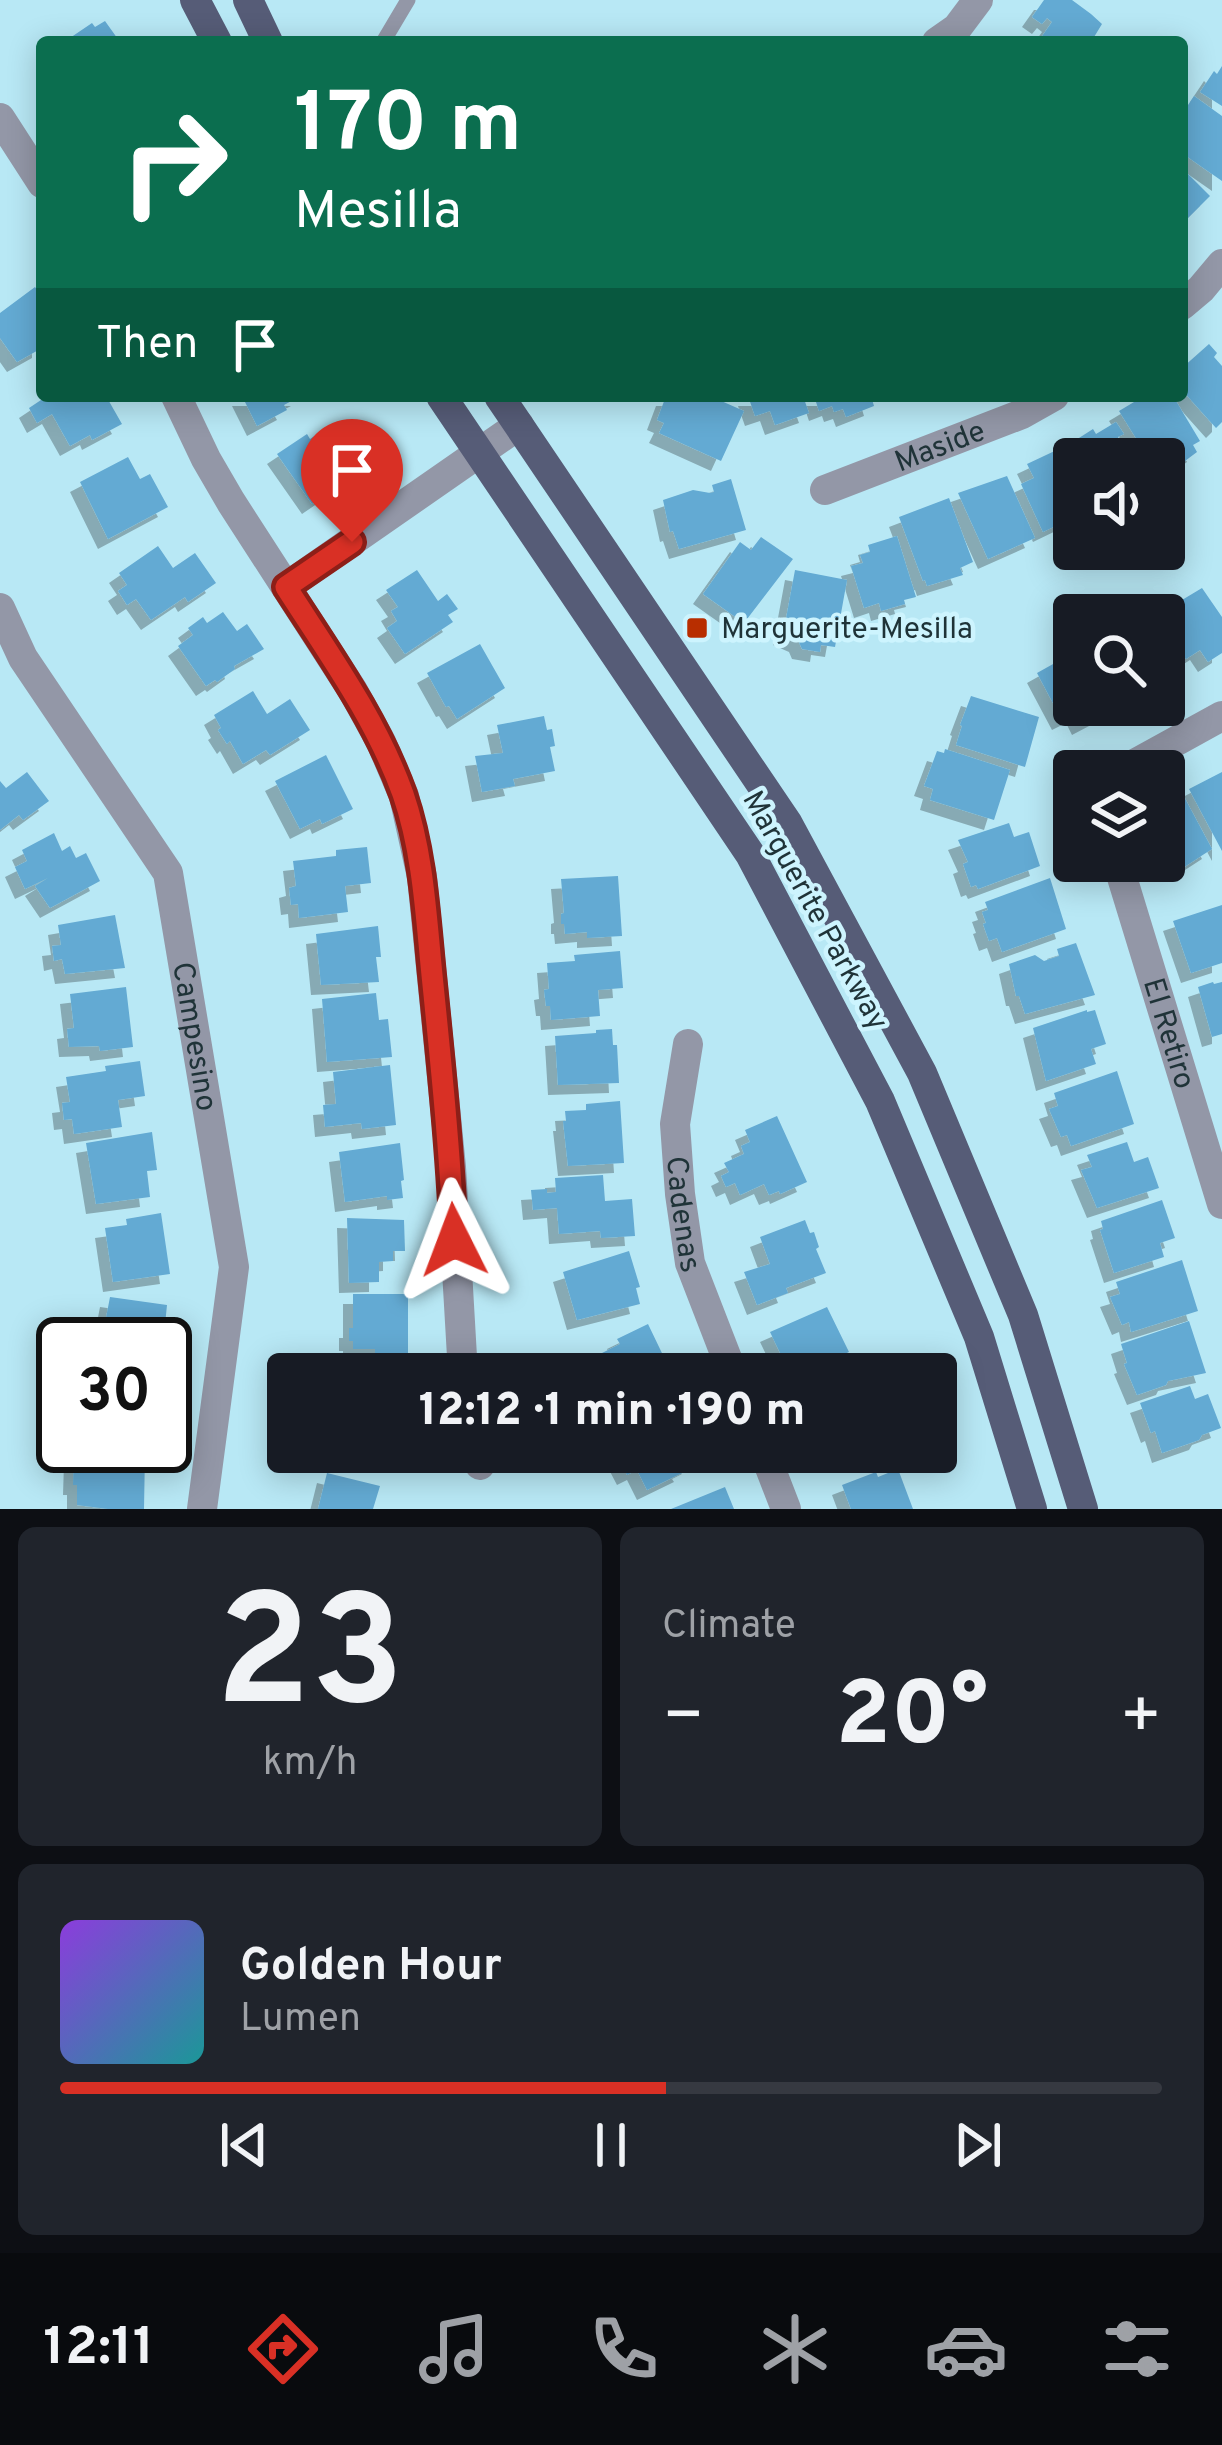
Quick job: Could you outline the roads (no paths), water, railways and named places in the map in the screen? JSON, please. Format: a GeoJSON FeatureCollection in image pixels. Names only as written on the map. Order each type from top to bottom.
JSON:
{"type":"FeatureCollection","features":[{"type":"Feature","properties":{"kind":"main road"},"geometry":{"type":"LineString","coordinates":[[195,0],[214,36]]}},
{"type":"Feature","properties":{"kind":"main road"},"geometry":{"type":"LineString","coordinates":[[248,0],[265,36]]}},
{"type":"Feature","properties":{"kind":"main road","name":"Marguerite Parkway"},"geometry":{"type":"LineString","coordinates":[[446,402],[750,854],[870,1080],[979,1337],[1032,1509]]}},
{"type":"Feature","properties":{"kind":"main road","name":"Marguerite Parkway"},"geometry":{"type":"LineString","coordinates":[[503,402],[788,824],[922,1073],[1023,1315],[1083,1509]]}},
{"type":"Feature","properties":{"kind":"street"},"geometry":{"type":"LineString","coordinates":[[946,36],[978,0]]}},
{"type":"Feature","properties":{"kind":"street"},"geometry":{"type":"LineString","coordinates":[[0,118],[36,174]]}},
{"type":"Feature","properties":{"kind":"street"},"geometry":{"type":"LineString","coordinates":[[1188,300],[1222,264]]}},
{"type":"Feature","properties":{"kind":"street"},"geometry":{"type":"LineString","coordinates":[[179,402],[214,473],[353,691],[404,796],[422,878],[451,1167],[463,1353]]}},
{"type":"Feature","properties":{"kind":"street","name":"Maside"},"geometry":{"type":"LineString","coordinates":[[826,490],[1043,402]]}},
{"type":"Feature","properties":{"kind":"street"},"geometry":{"type":"LineString","coordinates":[[286,587],[519,425]]}},
{"type":"Feature","properties":{"kind":"street","name":"Campesino"},"geometry":{"type":"LineString","coordinates":[[0,608],[23,658],[168,873],[234,1267],[202,1509]]}},
{"type":"Feature","properties":{"kind":"street"},"geometry":{"type":"LineString","coordinates":[[1160,750],[1222,716]]}},
{"type":"Feature","properties":{"kind":"street","name":"El Retiro"},"geometry":{"type":"LineString","coordinates":[[1123,882],[1222,1204]]}},
{"type":"Feature","properties":{"kind":"street","name":"Cadenas"},"geometry":{"type":"LineString","coordinates":[[688,1044],[675,1124],[680,1194],[690,1263],[725,1353]]}},
{"type":"Feature","properties":{"kind":"street"},"geometry":{"type":"LineString","coordinates":[[772,1473],[786,1509]]}},
{"type":"Feature","properties":{"kind":"lane"},"geometry":{"type":"LineString","coordinates":[[387,36],[408,0]]}},
{"type":"Feature","properties":{"kind":"place","name":"Marguerite-Mesilla"},"geometry":{"type":"Point","coordinates":[697,628]}}]}
